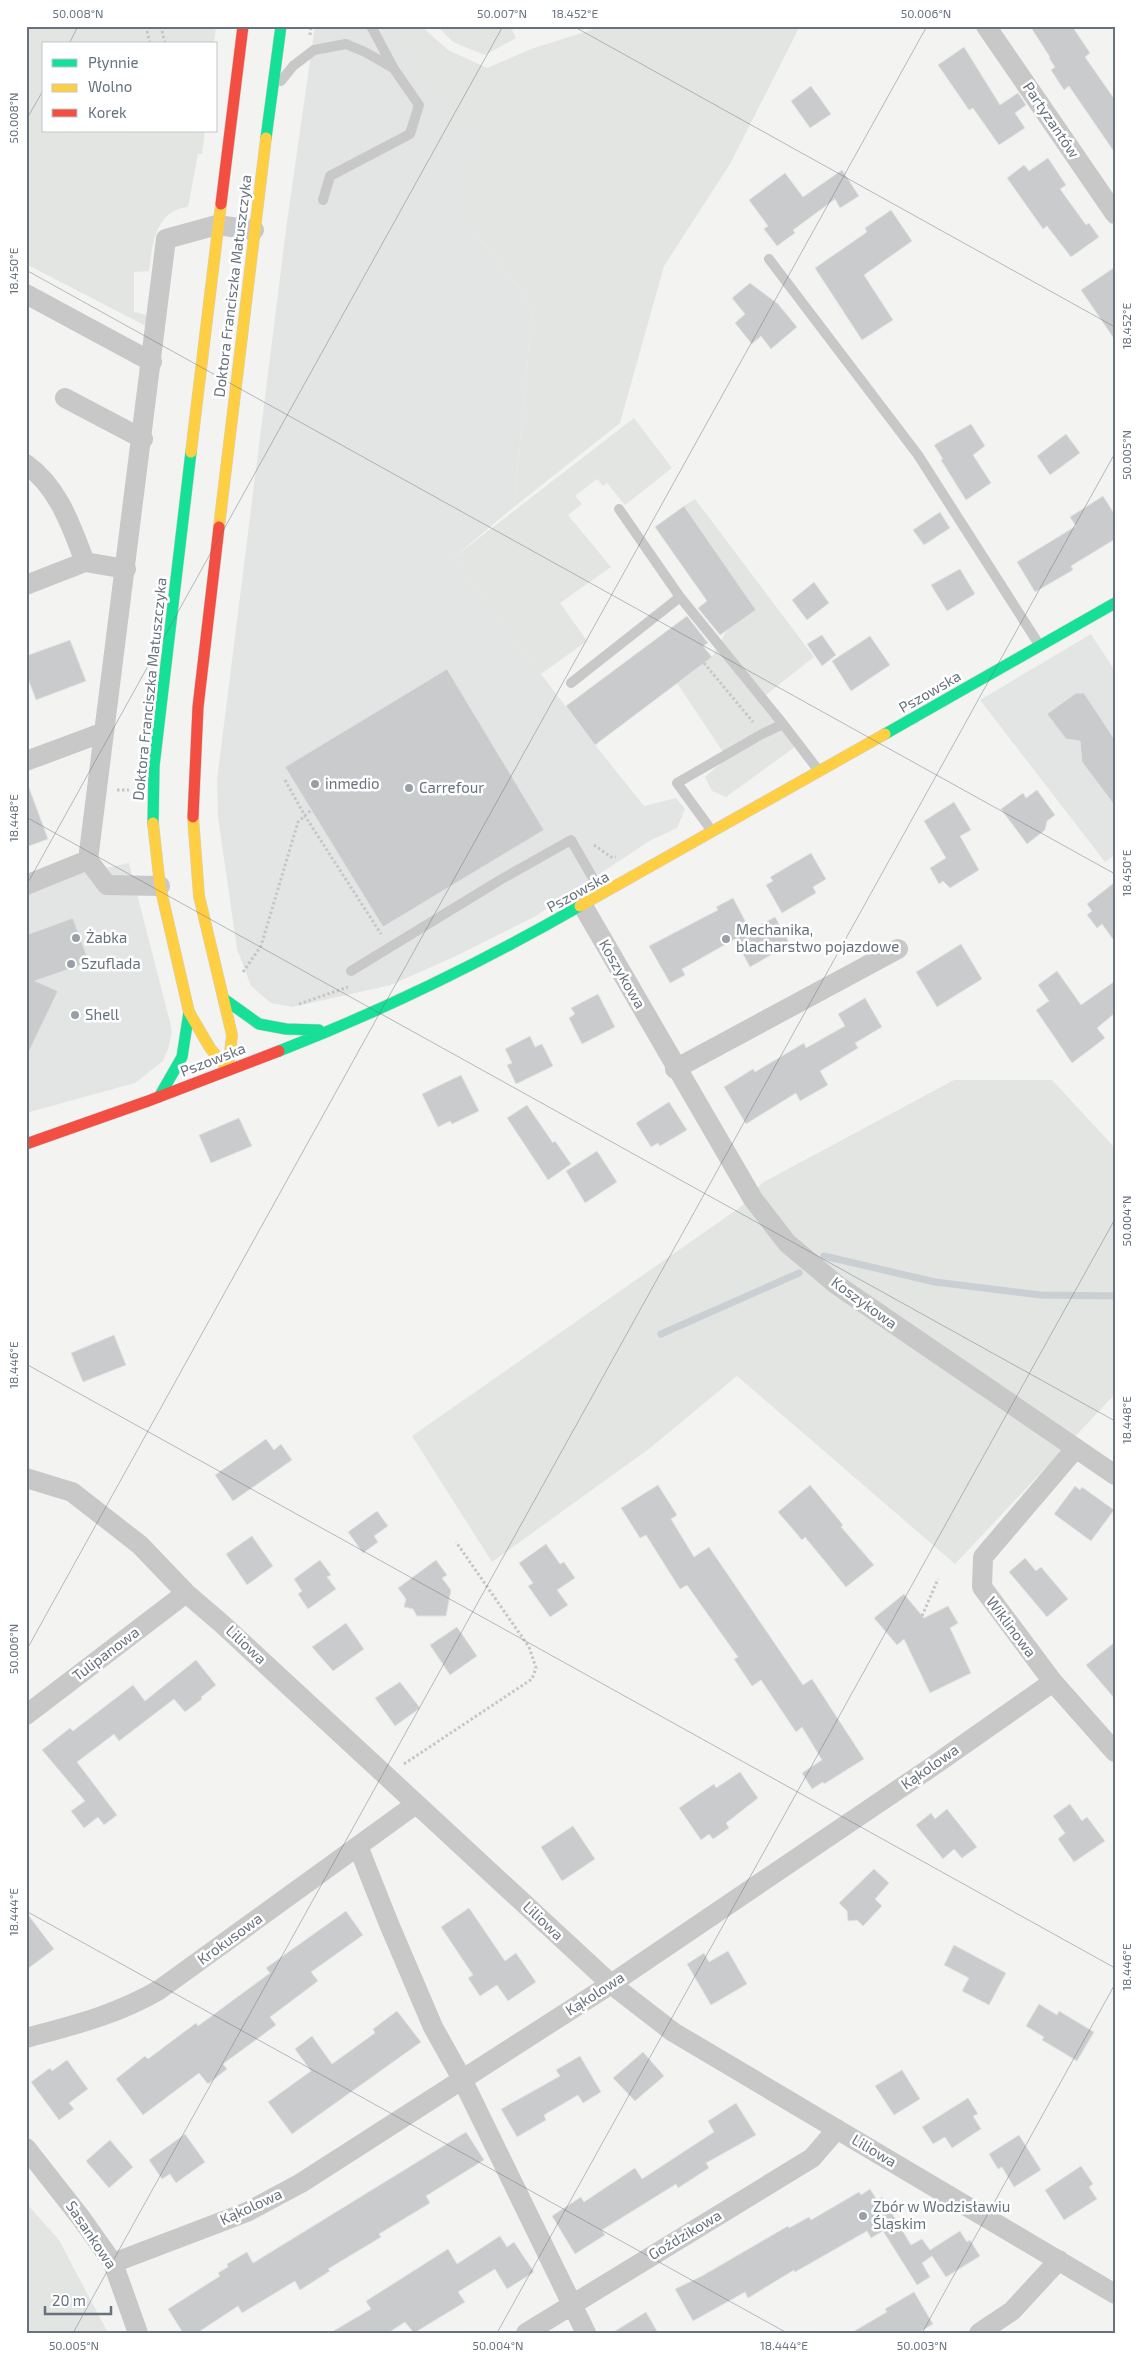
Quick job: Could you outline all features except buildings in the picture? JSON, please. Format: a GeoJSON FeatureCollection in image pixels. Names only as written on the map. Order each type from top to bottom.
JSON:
{"type":"FeatureCollection","features":[{"type":"Feature","properties":{"kind":"main road","name":"Doktora Franciszka Matuszczyka"},"geometry":{"type":"LineString","coordinates":[[228,1070],[210,1048],[189,1012],[160,886],[153,822],[154,766],[242,26]]}},
{"type":"Feature","properties":{"kind":"main road","name":"Doktora Franciszka Matuszczyka"},"geometry":{"type":"LineString","coordinates":[[228,1070],[232,1035],[200,896],[194,803],[198,707],[254,230],[281,26]]}},
{"type":"Feature","properties":{"kind":"main road","name":"Pszowska"},"geometry":{"type":"LineString","coordinates":[[26,1144],[159,1097],[331,1031],[392,1004],[583,906],[1041,647],[1115,603]]}},
{"type":"Feature","properties":{"kind":"main road"},"geometry":{"type":"LineString","coordinates":[[224,999],[259,1024],[286,1029],[331,1031]]}},
{"type":"Feature","properties":{"kind":"main road"},"geometry":{"type":"LineString","coordinates":[[159,1097],[182,1057],[189,1012]]}},
{"type":"Feature","properties":{"kind":"street","name":"Partyzantów"},"geometry":{"type":"LineString","coordinates":[[986,26],[1115,214]]}},
{"type":"Feature","properties":{"kind":"street"},"geometry":{"type":"LineString","coordinates":[[160,886],[107,885],[88,860],[143,439],[166,239],[217,225],[254,230]]}},
{"type":"Feature","properties":{"kind":"street"},"geometry":{"type":"LineString","coordinates":[[26,294],[152,362]]}},
{"type":"Feature","properties":{"kind":"street"},"geometry":{"type":"LineString","coordinates":[[65,398],[143,439]]}},
{"type":"Feature","properties":{"kind":"street"},"geometry":{"type":"LineString","coordinates":[[26,464],[51,487],[65,512],[85,562]]}},
{"type":"Feature","properties":{"kind":"street"},"geometry":{"type":"LineString","coordinates":[[26,585],[85,562],[126,568]]}},
{"type":"Feature","properties":{"kind":"street"},"geometry":{"type":"LineString","coordinates":[[26,761],[104,732]]}},
{"type":"Feature","properties":{"kind":"street"},"geometry":{"type":"LineString","coordinates":[[26,885],[88,860]]}},
{"type":"Feature","properties":{"kind":"street","name":"Koszykowa"},"geometry":{"type":"LineString","coordinates":[[583,906],[753,1199],[787,1243],[836,1285],[1115,1475]]}},
{"type":"Feature","properties":{"kind":"street"},"geometry":{"type":"LineString","coordinates":[[676,1069],[898,949]]}},
{"type":"Feature","properties":{"kind":"street","name":"Wiklinowa"},"geometry":{"type":"LineString","coordinates":[[1076,1448],[983,1557],[982,1587],[1053,1682],[1115,1752]]}},
{"type":"Feature","properties":{"kind":"street","name":"Liliowa"},"geometry":{"type":"LineString","coordinates":[[26,1478],[72,1492],[140,1545],[186,1593],[221,1623],[611,1984],[673,2032],[1115,2294]]}},
{"type":"Feature","properties":{"kind":"street","name":"Tulipanowa"},"geometry":{"type":"LineString","coordinates":[[26,1714],[186,1593]]}},
{"type":"Feature","properties":{"kind":"street","name":"Kąkolowa"},"geometry":{"type":"LineString","coordinates":[[113,2263],[247,2212],[301,2183],[611,1984],[933,1766],[1053,1682]]}},
{"type":"Feature","properties":{"kind":"street","name":"Krokusowa"},"geometry":{"type":"LineString","coordinates":[[26,2038],[132,2006],[159,1990],[416,1804]]}},
{"type":"Feature","properties":{"kind":"street"},"geometry":{"type":"LineString","coordinates":[[358,1846],[433,2027],[462,2079],[586,2333]]}},
{"type":"Feature","properties":{"kind":"street","name":"Goździkowa"},"geometry":{"type":"LineString","coordinates":[[526,2333],[812,2158],[837,2129]]}},
{"type":"Feature","properties":{"kind":"street","name":"Sasankowa"},"geometry":{"type":"LineString","coordinates":[[26,2148],[81,2218],[113,2263],[138,2333]]}},
{"type":"Feature","properties":{"kind":"street"},"geometry":{"type":"LineString","coordinates":[[979,2333],[1012,2311],[1058,2260]]}},
{"type":"Feature","properties":{"kind":"lane"},"geometry":{"type":"LineString","coordinates":[[323,200],[330,176],[410,134],[419,105],[394,68],[371,26]]}},
{"type":"Feature","properties":{"kind":"lane"},"geometry":{"type":"LineString","coordinates":[[272,91],[293,66],[314,50],[346,44],[394,68]]}},
{"type":"Feature","properties":{"kind":"lane"},"geometry":{"type":"LineString","coordinates":[[769,259],[918,455],[1041,647]]}},
{"type":"Feature","properties":{"kind":"lane"},"geometry":{"type":"LineString","coordinates":[[619,509],[680,597],[820,772]]}},
{"type":"Feature","properties":{"kind":"lane"},"geometry":{"type":"LineString","coordinates":[[571,683],[680,597]]}},
{"type":"Feature","properties":{"kind":"lane"},"geometry":{"type":"LineString","coordinates":[[714,833],[677,783],[783,724]]}},
{"type":"Feature","properties":{"kind":"lane"},"geometry":{"type":"LineString","coordinates":[[351,971],[500,880],[571,840],[603,894]]}},
{"type":"Feature","properties":{"kind":"path"},"geometry":{"type":"LineString","coordinates":[[146,26],[150,42]]}},
{"type":"Feature","properties":{"kind":"path"},"geometry":{"type":"LineString","coordinates":[[161,26],[165,42]]}},
{"type":"Feature","properties":{"kind":"path"},"geometry":{"type":"LineString","coordinates":[[704,663],[762,734]]}},
{"type":"Feature","properties":{"kind":"path"},"geometry":{"type":"LineString","coordinates":[[285,780],[305,816],[382,935]]}},
{"type":"Feature","properties":{"kind":"path"},"geometry":{"type":"LineString","coordinates":[[117,790],[129,790]]}},
{"type":"Feature","properties":{"kind":"path"},"geometry":{"type":"LineString","coordinates":[[242,974],[262,946],[298,822],[312,810]]}},
{"type":"Feature","properties":{"kind":"path"},"geometry":{"type":"LineString","coordinates":[[387,1776],[532,1680],[536,1668],[529,1648],[456,1542]]}},
{"type":"Feature","properties":{"kind":"path"},"geometry":{"type":"LineString","coordinates":[[922,1616],[938,1579]]}},
{"type":"Feature","properties":{"kind":"shaded area"},"geometry":{"type":"Polygon","coordinates":[[[26,26],[216,26],[214,42],[42,42],[42,132],[205,132],[202,154],[198,154],[188,207],[169,214],[162,221],[154,240],[149,271],[134,272],[134,312],[147,315],[146,326],[26,264],[26,26]]]}},
{"type":"Feature","properties":{"kind":"shaded area"},"geometry":{"type":"Polygon","coordinates":[[[315,26],[394,26],[490,130],[473,230],[519,287],[532,314],[514,507],[453,558],[595,745],[644,806],[676,798],[685,809],[677,828],[651,840],[534,917],[456,956],[391,985],[293,1007],[271,1003],[251,986],[237,949],[218,817],[217,780],[287,222],[315,26]]]}},
{"type":"Feature","properties":{"kind":"shaded area"},"geometry":{"type":"Polygon","coordinates":[[[392,26],[421,26],[448,50],[487,68],[534,48],[604,26],[800,26],[730,164],[664,266],[620,423],[514,507],[532,314],[519,287],[473,230],[465,178],[488,135],[452,121],[392,26]]]}},
{"type":"Feature","properties":{"kind":"shaded area"},"geometry":{"type":"Polygon","coordinates":[[[437,26],[510,26],[516,38],[485,55],[453,42],[437,26]]]}},
{"type":"Feature","properties":{"kind":"shaded area"},"geometry":{"type":"Polygon","coordinates":[[[634,418],[672,468],[625,505],[607,483],[603,486],[597,479],[575,496],[582,504],[568,515],[611,567],[560,603],[587,641],[541,674],[453,558],[634,418]]]}},
{"type":"Feature","properties":{"kind":"shaded area"},"geometry":{"type":"Polygon","coordinates":[[[695,499],[814,657],[762,698],[799,744],[726,797],[712,791],[705,777],[727,758],[677,683],[712,657],[727,630],[756,610],[684,506],[695,499]]]}},
{"type":"Feature","properties":{"kind":"shaded area"},"geometry":{"type":"Polygon","coordinates":[[[1091,634],[1115,671],[1115,855],[1105,862],[980,700],[1091,634]]]}},
{"type":"Feature","properties":{"kind":"shaded area"},"geometry":{"type":"Polygon","coordinates":[[[129,863],[170,1022],[172,1032],[168,1049],[163,1061],[135,1083],[26,1113],[26,892],[68,876],[129,863]]]}},
{"type":"Feature","properties":{"kind":"shaded area"},"geometry":{"type":"Polygon","coordinates":[[[954,1080],[1052,1080],[1115,1148],[1115,1394],[955,1564],[737,1376],[650,1448],[492,1562],[412,1436],[742,1206],[762,1183],[954,1080]]]}},
{"type":"Feature","properties":{"kind":"shaded area"},"geometry":{"type":"Polygon","coordinates":[[[26,2203],[59,2240],[108,2333],[26,2333],[26,2203]]]}},
{"type":"Feature","properties":{"kind":"waterway"},"geometry":{"type":"LineString","coordinates":[[824,1256],[935,1282],[1041,1295],[1115,1296]]}},
{"type":"Feature","properties":{"kind":"waterway"},"geometry":{"type":"LineString","coordinates":[[661,1334],[799,1273]]}},
{"type":"Feature","properties":{"kind":"traffic: fast"},"geometry":{"type":"LineString","coordinates":[[266,138],[281,26]]}},
{"type":"Feature","properties":{"kind":"traffic: fast"},"geometry":{"type":"LineString","coordinates":[[153,823],[154,766],[191,452]]}},
{"type":"Feature","properties":{"kind":"traffic: fast"},"geometry":{"type":"LineString","coordinates":[[885,734],[1115,603]]}},
{"type":"Feature","properties":{"kind":"traffic: fast"},"geometry":{"type":"LineString","coordinates":[[279,1051],[318,1036],[432,984],[580,906]]}},
{"type":"Feature","properties":{"kind":"traffic: fast"},"geometry":{"type":"LineString","coordinates":[[224,999],[259,1024],[286,1029],[319,1030]]}},
{"type":"Feature","properties":{"kind":"traffic: fast"},"geometry":{"type":"LineString","coordinates":[[159,1097],[182,1057],[189,1012]]}},
{"type":"Feature","properties":{"kind":"traffic: slow"},"geometry":{"type":"LineString","coordinates":[[219,527],[266,138]]}},
{"type":"Feature","properties":{"kind":"traffic: slow"},"geometry":{"type":"LineString","coordinates":[[191,452],[221,204]]}},
{"type":"Feature","properties":{"kind":"traffic: slow"},"geometry":{"type":"LineString","coordinates":[[580,906],[885,734]]}},
{"type":"Feature","properties":{"kind":"traffic: slow"},"geometry":{"type":"LineString","coordinates":[[193,817],[199,896],[232,1035],[228,1070]]}},
{"type":"Feature","properties":{"kind":"traffic: slow"},"geometry":{"type":"LineString","coordinates":[[153,823],[160,886],[189,1012],[210,1048],[228,1070]]}},
{"type":"Feature","properties":{"kind":"traffic: jam"},"geometry":{"type":"LineString","coordinates":[[221,204],[243,26]]}},
{"type":"Feature","properties":{"kind":"traffic: jam"},"geometry":{"type":"LineString","coordinates":[[193,817],[198,707],[219,527]]}},
{"type":"Feature","properties":{"kind":"traffic: jam"},"geometry":{"type":"LineString","coordinates":[[26,1144],[148,1101],[279,1051]]}},
{"type":"Feature","properties":{"kind":"place","name":"inmedio"},"geometry":{"type":"Point","coordinates":[315,784]}},
{"type":"Feature","properties":{"kind":"place","name":"Carrefour"},"geometry":{"type":"Point","coordinates":[409,788]}},
{"type":"Feature","properties":{"kind":"place","name":"Żabka"},"geometry":{"type":"Point","coordinates":[76,938]}},
{"type":"Feature","properties":{"kind":"place","name":"Mechanika, blacharstwo pojazdowe"},"geometry":{"type":"Point","coordinates":[726,939]}},
{"type":"Feature","properties":{"kind":"place","name":"Szuflada"},"geometry":{"type":"Point","coordinates":[71,964]}},
{"type":"Feature","properties":{"kind":"place","name":"Shell"},"geometry":{"type":"Point","coordinates":[75,1015]}},
{"type":"Feature","properties":{"kind":"place","name":"Zbór w Wodzisławiu Śląskim"},"geometry":{"type":"Point","coordinates":[863,2216]}}]}
